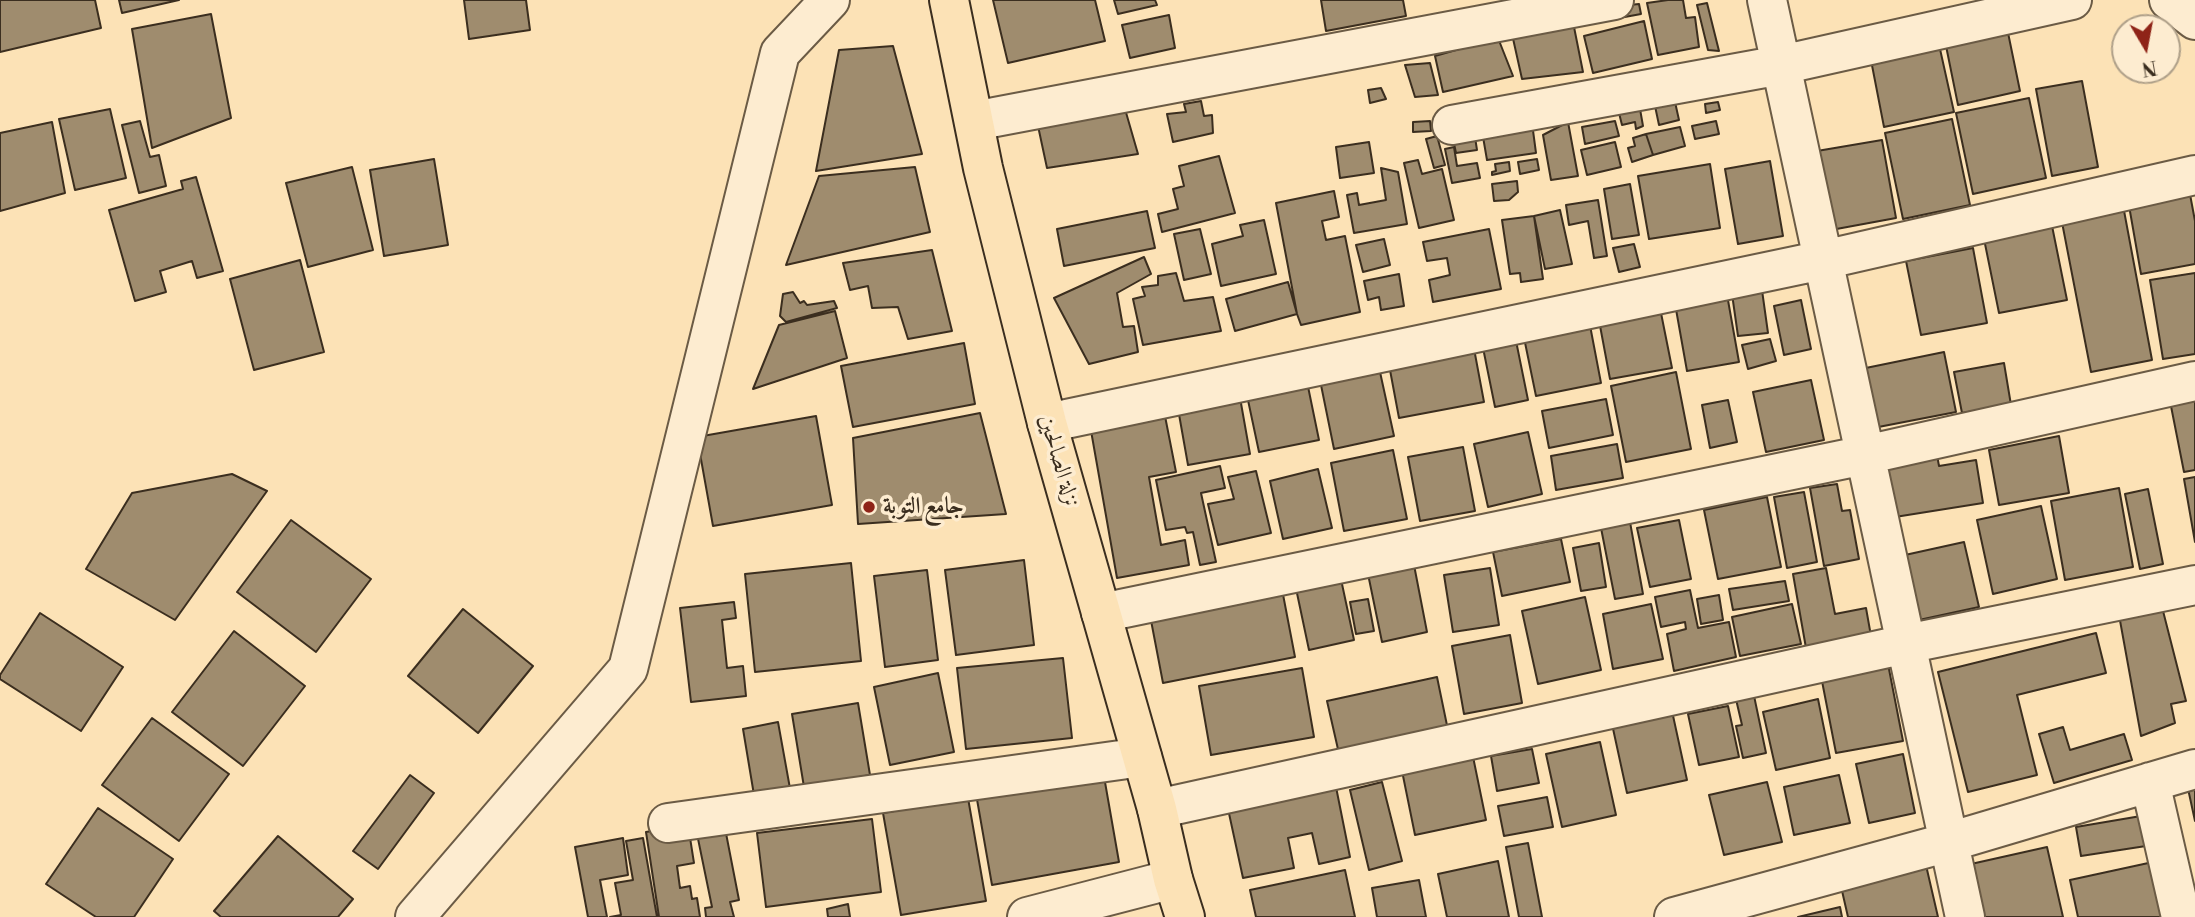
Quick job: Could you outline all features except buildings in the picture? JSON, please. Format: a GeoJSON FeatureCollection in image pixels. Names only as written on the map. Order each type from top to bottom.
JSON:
{"type":"FeatureCollection","features":[{"type":"Feature","properties":{"kind":"main road","name":"نزلة الصالحين"},"geometry":{"type":"LineString","coordinates":[[949,0],[974,121],[1047,423],[1157,808],[1173,879],[1185,917]]}},
{"type":"Feature","properties":{"kind":"street"},"geometry":{"type":"LineString","coordinates":[[415,917],[628,669],[780,53],[830,0]]}},
{"type":"Feature","properties":{"kind":"street"},"geometry":{"type":"LineString","coordinates":[[974,121],[1614,0]]}},
{"type":"Feature","properties":{"kind":"street"},"geometry":{"type":"LineString","coordinates":[[1767,0],[1965,917]]}},
{"type":"Feature","properties":{"kind":"street"},"geometry":{"type":"LineString","coordinates":[[1452,125],[1782,65],[2072,0]]}},
{"type":"Feature","properties":{"kind":"street"},"geometry":{"type":"LineString","coordinates":[[2169,0],[2195,20]]}},
{"type":"Feature","properties":{"kind":"street"},"geometry":{"type":"LineString","coordinates":[[1047,423],[1823,260],[2195,175]]}},
{"type":"Feature","properties":{"kind":"street"},"geometry":{"type":"LineString","coordinates":[[1101,613],[1865,456],[2195,381]]}},
{"type":"Feature","properties":{"kind":"street"},"geometry":{"type":"LineString","coordinates":[[1157,808],[1906,644],[2195,585]]}},
{"type":"Feature","properties":{"kind":"street"},"geometry":{"type":"LineString","coordinates":[[668,823],[1142,757]]}},
{"type":"Feature","properties":{"kind":"street"},"geometry":{"type":"LineString","coordinates":[[1674,917],[1737,909],[1949,842],[2195,769]]}},
{"type":"Feature","properties":{"kind":"street"},"geometry":{"type":"LineString","coordinates":[[2150,782],[2181,917]]}},
{"type":"Feature","properties":{"kind":"street"},"geometry":{"type":"LineString","coordinates":[[1027,917],[1173,879]]}},
{"type":"Feature","properties":{"kind":"place","name":"جامع التوبة"},"geometry":{"type":"Point","coordinates":[869,507]}}]}
